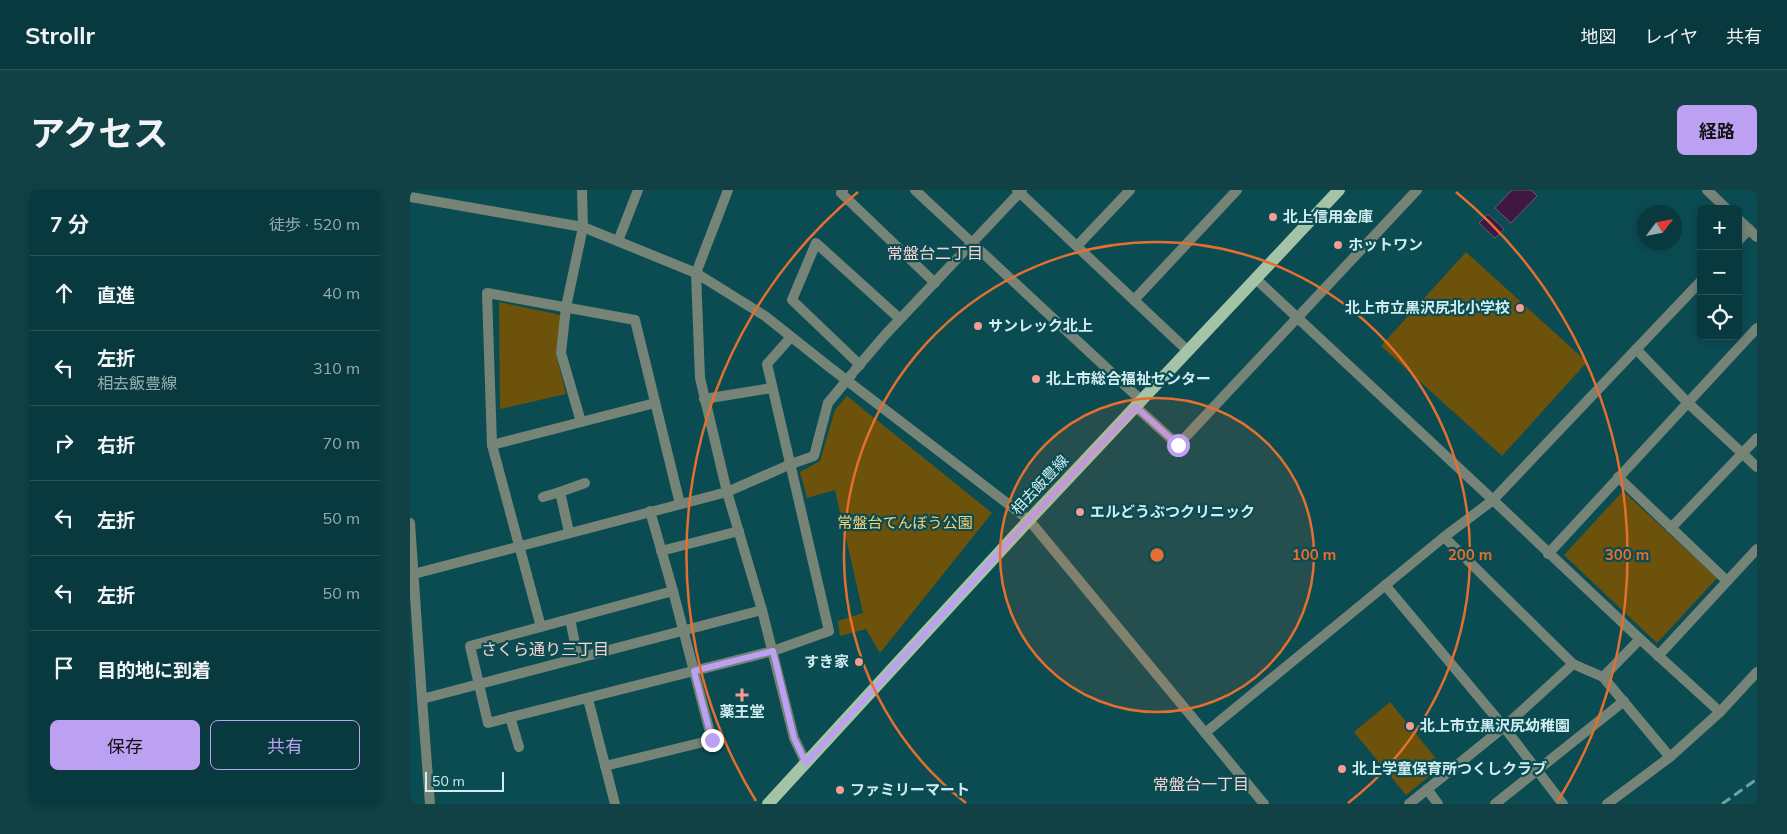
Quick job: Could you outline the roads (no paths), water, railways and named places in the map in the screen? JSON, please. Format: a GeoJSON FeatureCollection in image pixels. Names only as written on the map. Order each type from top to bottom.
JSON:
{"type":"FeatureCollection","features":[{"type":"Feature","properties":{"kind":"main road","name":"相去飯豊線"},"geometry":{"type":"LineString","coordinates":[[768,804],[1029,520],[1340,190]]}},
{"type":"Feature","properties":{"kind":"street"},"geometry":{"type":"LineString","coordinates":[[581,422],[561,353],[566,307],[583,227],[582,190]]}},
{"type":"Feature","properties":{"kind":"street"},"geometry":{"type":"LineString","coordinates":[[618,241],[638,190]]}},
{"type":"Feature","properties":{"kind":"street"},"geometry":{"type":"LineString","coordinates":[[728,190],[696,273],[700,378],[727,492],[762,610],[794,738],[806,763]]}},
{"type":"Feature","properties":{"kind":"street"},"geometry":{"type":"LineString","coordinates":[[843,190],[841,193],[934,283]]}},
{"type":"Feature","properties":{"kind":"street"},"geometry":{"type":"LineString","coordinates":[[915,190],[1139,404],[1178,445],[1417,190]]}},
{"type":"Feature","properties":{"kind":"street"},"geometry":{"type":"LineString","coordinates":[[1077,246],[1130,190]]}},
{"type":"Feature","properties":{"kind":"street"},"geometry":{"type":"LineString","coordinates":[[1134,300],[1237,190]]}},
{"type":"Feature","properties":{"kind":"street"},"geometry":{"type":"LineString","coordinates":[[1707,190],[1723,205]]}},
{"type":"Feature","properties":{"kind":"street"},"geometry":{"type":"LineString","coordinates":[[412,574],[727,492],[814,456],[828,403],[900,319],[1019,191],[1188,351]]}},
{"type":"Feature","properties":{"kind":"street"},"geometry":{"type":"LineString","coordinates":[[410,197],[583,227],[696,273],[765,316],[1029,520],[1264,804]]}},
{"type":"Feature","properties":{"kind":"street"},"geometry":{"type":"LineString","coordinates":[[1742,223],[1757,238]]}},
{"type":"Feature","properties":{"kind":"street"},"geometry":{"type":"LineString","coordinates":[[1742,237],[1749,230]]}},
{"type":"Feature","properties":{"kind":"street"},"geometry":{"type":"LineString","coordinates":[[860,365],[792,300],[816,243],[900,319]]}},
{"type":"Feature","properties":{"kind":"street"},"geometry":{"type":"LineString","coordinates":[[1256,279],[1494,500],[1548,554],[1640,640],[1720,712]]}},
{"type":"Feature","properties":{"kind":"street"},"geometry":{"type":"LineString","coordinates":[[1205,733],[1444,537],[1494,500],[1697,285]]}},
{"type":"Feature","properties":{"kind":"street"},"geometry":{"type":"LineString","coordinates":[[541,627],[492,445],[487,292],[635,320],[680,504]]}},
{"type":"Feature","properties":{"kind":"street"},"geometry":{"type":"LineString","coordinates":[[1548,554],[1757,328]]}},
{"type":"Feature","properties":{"kind":"street"},"geometry":{"type":"LineString","coordinates":[[673,591],[470,646],[488,723],[773,651],[829,631],[767,364],[791,336]]}},
{"type":"Feature","properties":{"kind":"street"},"geometry":{"type":"LineString","coordinates":[[1636,349],[1688,402],[1757,467]]}},
{"type":"Feature","properties":{"kind":"street"},"geometry":{"type":"LineString","coordinates":[[704,399],[772,388]]}},
{"type":"Feature","properties":{"kind":"street"},"geometry":{"type":"LineString","coordinates":[[492,445],[655,403]]}},
{"type":"Feature","properties":{"kind":"street"},"geometry":{"type":"LineString","coordinates":[[1671,528],[1757,438]]}},
{"type":"Feature","properties":{"kind":"street"},"geometry":{"type":"LineString","coordinates":[[1618,477],[1727,581]]}},
{"type":"Feature","properties":{"kind":"street"},"geometry":{"type":"LineString","coordinates":[[544,497],[585,483]]}},
{"type":"Feature","properties":{"kind":"street"},"geometry":{"type":"LineString","coordinates":[[560,492],[569,532]]}},
{"type":"Feature","properties":{"kind":"street"},"geometry":{"type":"LineString","coordinates":[[605,766],[712,740],[650,512]]}},
{"type":"Feature","properties":{"kind":"street"},"geometry":{"type":"LineString","coordinates":[[410,523],[412,574],[430,804]]}},
{"type":"Feature","properties":{"kind":"street"},"geometry":{"type":"LineString","coordinates":[[661,551],[739,531]]}},
{"type":"Feature","properties":{"kind":"street"},"geometry":{"type":"LineString","coordinates":[[1444,537],[1573,664],[1603,677],[1670,756]]}},
{"type":"Feature","properties":{"kind":"street"},"geometry":{"type":"LineString","coordinates":[[1658,656],[1757,550]]}},
{"type":"Feature","properties":{"kind":"street"},"geometry":{"type":"LineString","coordinates":[[1385,585],[1504,727],[1563,804]]}},
{"type":"Feature","properties":{"kind":"street"},"geometry":{"type":"LineString","coordinates":[[422,699],[762,610]]}},
{"type":"Feature","properties":{"kind":"street"},"geometry":{"type":"LineString","coordinates":[[570,619],[578,658]]}},
{"type":"Feature","properties":{"kind":"street"},"geometry":{"type":"LineString","coordinates":[[1603,677],[1640,640]]}},
{"type":"Feature","properties":{"kind":"street"},"geometry":{"type":"LineString","coordinates":[[1409,804],[1504,727],[1573,664]]}},
{"type":"Feature","properties":{"kind":"street"},"geometry":{"type":"LineString","coordinates":[[1607,804],[1670,756],[1720,712],[1757,672]]}},
{"type":"Feature","properties":{"kind":"street"},"geometry":{"type":"LineString","coordinates":[[588,699],[615,804]]}},
{"type":"Feature","properties":{"kind":"street"},"geometry":{"type":"LineString","coordinates":[[1495,804],[1624,702]]}},
{"type":"Feature","properties":{"kind":"street"},"geometry":{"type":"LineString","coordinates":[[510,718],[519,747]]}},
{"type":"Feature","properties":{"kind":"street"},"geometry":{"type":"LineString","coordinates":[[1427,789],[1438,804]]}},
{"type":"Feature","properties":{"kind":"railway"},"geometry":{"type":"LineString","coordinates":[[1722,804],[1757,779]]}},
{"type":"Feature","properties":{"kind":"place","name":"北上信用金庫"},"geometry":{"type":"Point","coordinates":[1273,217]}},
{"type":"Feature","properties":{"kind":"place","name":"ホットワン"},"geometry":{"type":"Point","coordinates":[1338,245]}},
{"type":"Feature","properties":{"kind":"place","name":"北上市立黒沢尻北小学校"},"geometry":{"type":"Point","coordinates":[1520,308]}},
{"type":"Feature","properties":{"kind":"place","name":"サンレック北上"},"geometry":{"type":"Point","coordinates":[978,326]}},
{"type":"Feature","properties":{"kind":"place","name":"北上市総合福祉センター"},"geometry":{"type":"Point","coordinates":[1036,379]}},
{"type":"Feature","properties":{"kind":"place","name":"エルどうぶつクリニック"},"geometry":{"type":"Point","coordinates":[1080,512]}},
{"type":"Feature","properties":{"kind":"place","name":"すき家"},"geometry":{"type":"Point","coordinates":[859,662]}},
{"type":"Feature","properties":{"kind":"place","name":"薬王堂"},"geometry":{"type":"Point","coordinates":[742,695]}},
{"type":"Feature","properties":{"kind":"place","name":"北上市立黒沢尻幼稚園"},"geometry":{"type":"Point","coordinates":[1410,726]}},
{"type":"Feature","properties":{"kind":"place","name":"北上学童保育所つくしクラブ"},"geometry":{"type":"Point","coordinates":[1342,769]}},
{"type":"Feature","properties":{"kind":"place","name":"ファミリーマート"},"geometry":{"type":"Point","coordinates":[840,790]}},
{"type":"Feature","properties":{"kind":"district","name":"常盤台二丁目"},"geometry":{"type":"Point","coordinates":[935,253]}},
{"type":"Feature","properties":{"kind":"district","name":"さくら通り三丁目"},"geometry":{"type":"Point","coordinates":[545,649]}},
{"type":"Feature","properties":{"kind":"district","name":"常盤台一丁目"},"geometry":{"type":"Point","coordinates":[1201,784]}},
{"type":"Feature","properties":{"kind":"park label","name":"常盤台てんぼう公園"},"geometry":{"type":"Point","coordinates":[905,523]}}]}
